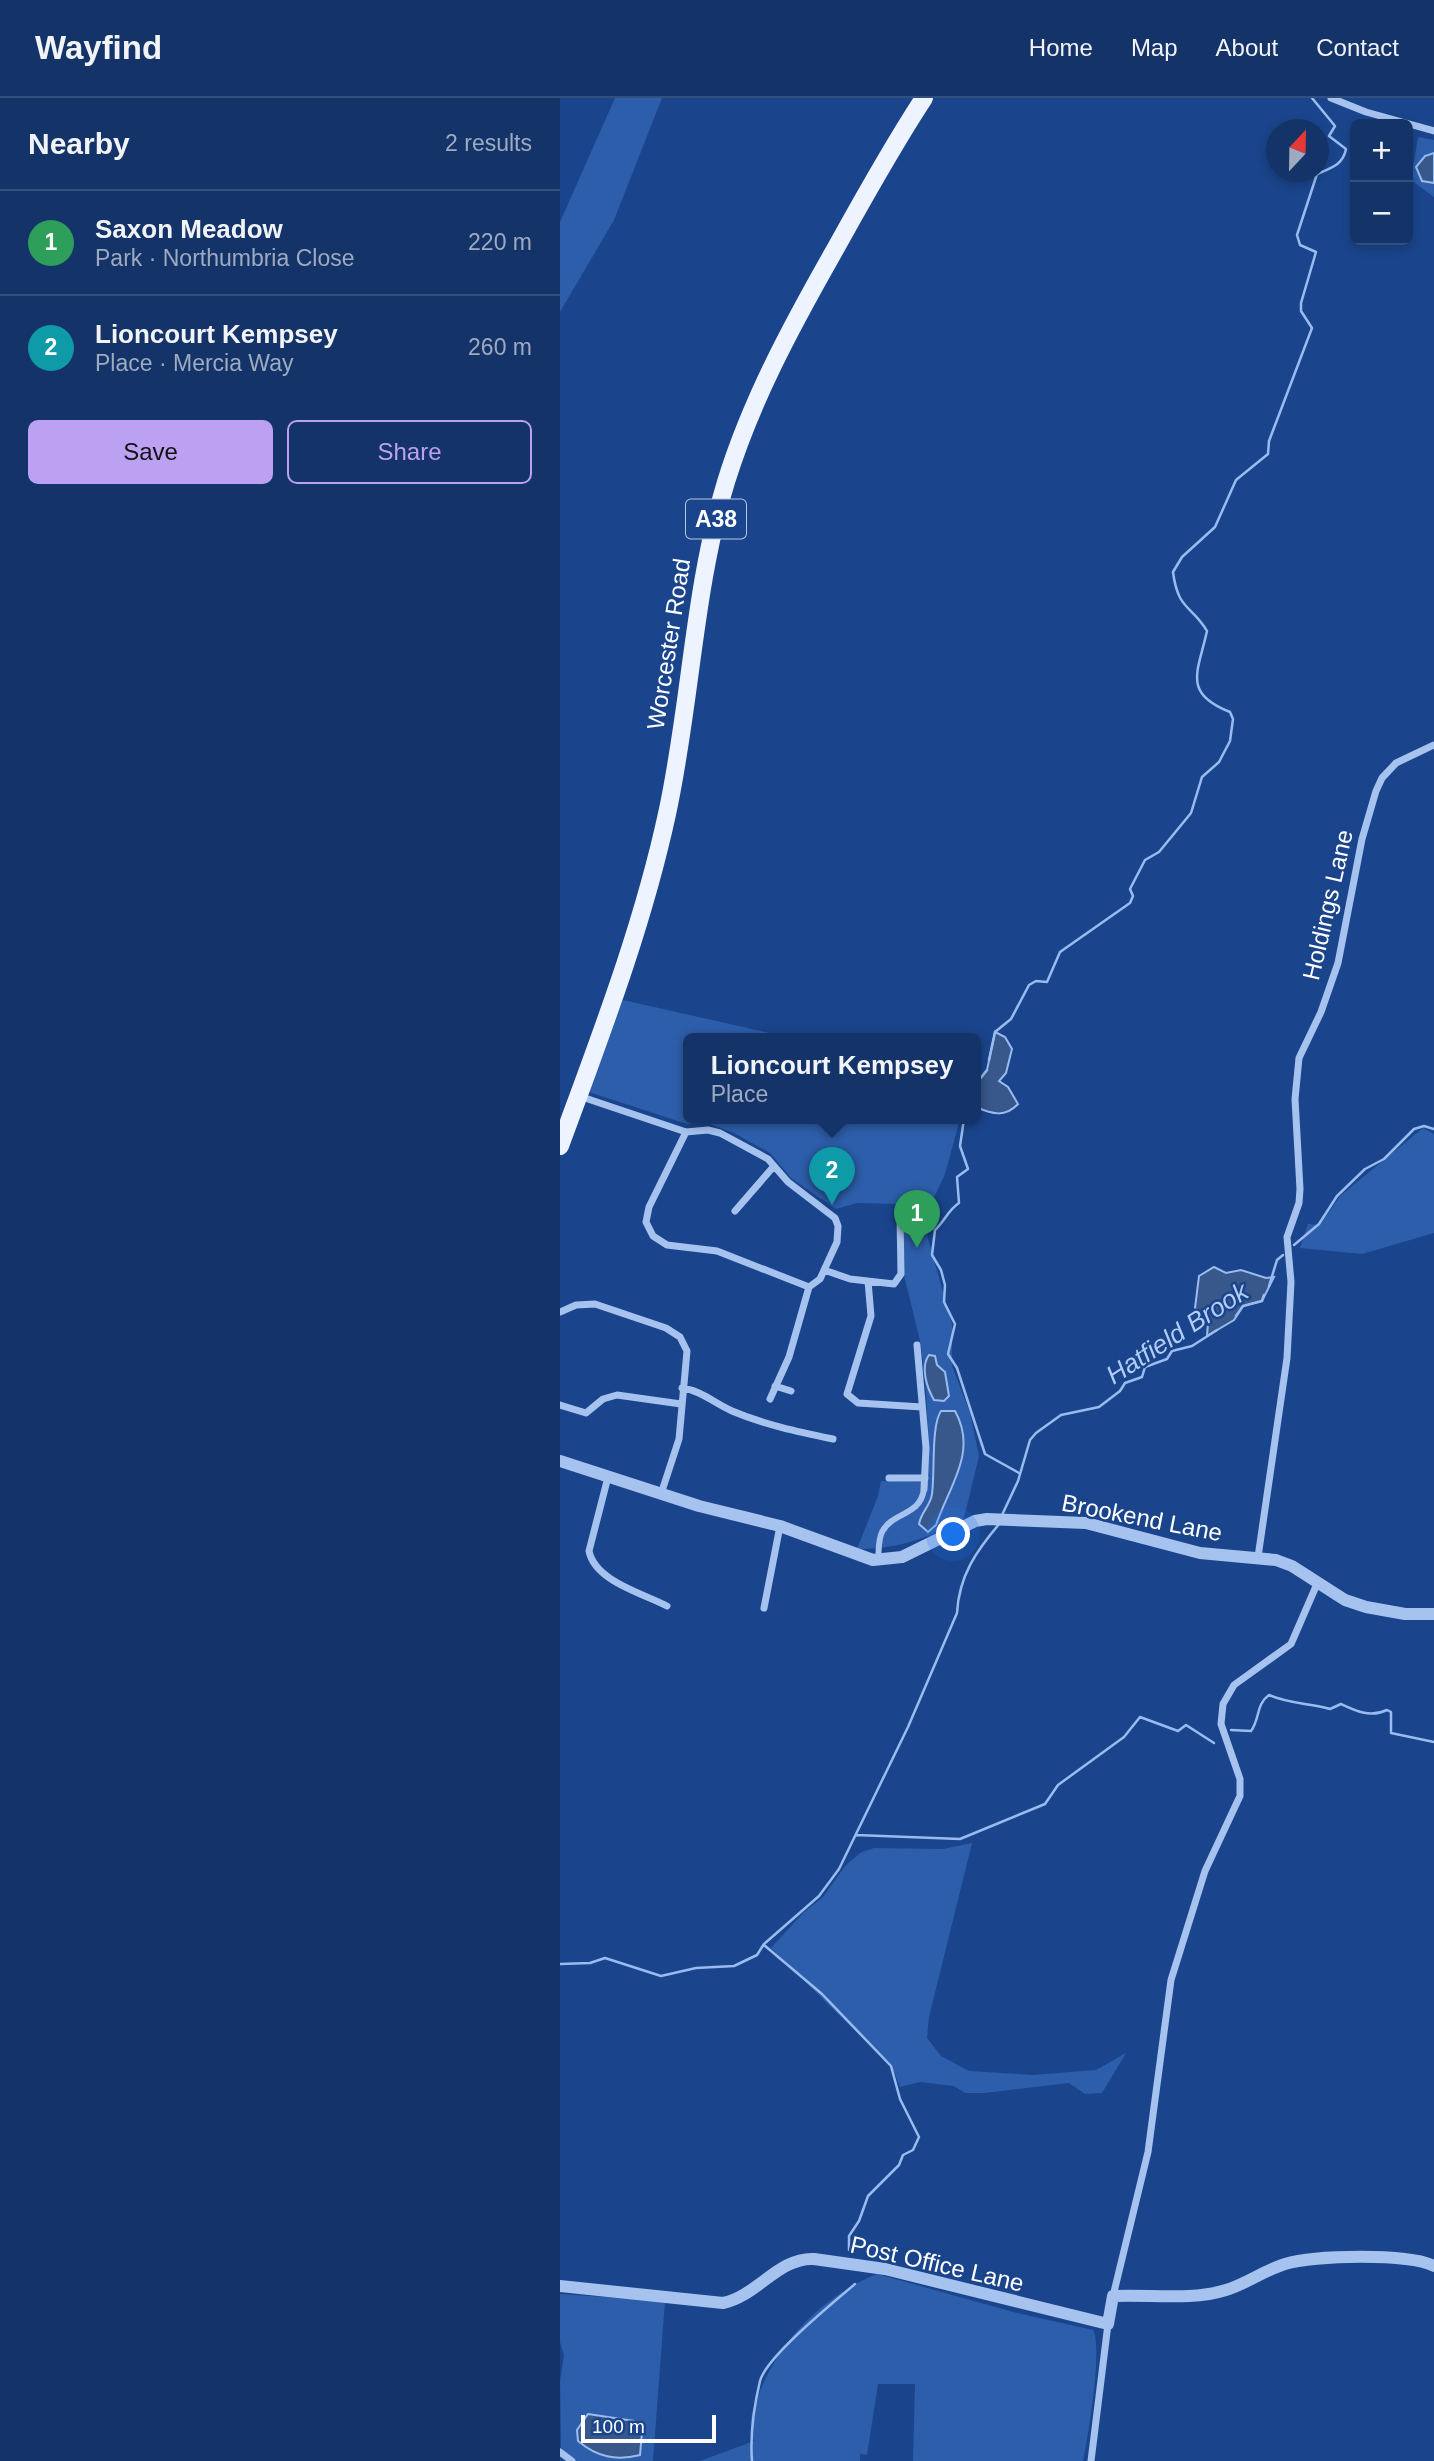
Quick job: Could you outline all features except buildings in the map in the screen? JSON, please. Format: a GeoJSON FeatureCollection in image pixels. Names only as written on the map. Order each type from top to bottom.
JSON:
{"type":"FeatureCollection","features":[{"type":"Feature","properties":{"kind":"main road","name":"Worcester Road"},"geometry":{"type":"LineString","coordinates":[[560,1146],[625,966],[650,883],[667,812],[697,606],[710,541],[735,457],[773,364],[876,176],[924,98]]}},
{"type":"Feature","properties":{"kind":"street"},"geometry":{"type":"LineString","coordinates":[[1331,98],[1366,112],[1434,131]]}},
{"type":"Feature","properties":{"kind":"street","name":"Holdings Lane"},"geometry":{"type":"LineString","coordinates":[[1258,1557],[1287,1358],[1291,1282],[1287,1237],[1299,1203],[1295,1099],[1299,1058],[1321,1012],[1338,963],[1362,839],[1376,791],[1382,778],[1396,763],[1434,745]]}},
{"type":"Feature","properties":{"kind":"street"},"geometry":{"type":"LineString","coordinates":[[579,1096],[686,1132],[720,1132],[768,1158],[788,1182],[835,1218],[839,1235],[816,1284],[809,1287],[718,1251],[667,1245],[653,1236],[646,1222],[649,1207],[686,1132]]}},
{"type":"Feature","properties":{"kind":"street"},"geometry":{"type":"LineString","coordinates":[[735,1211],[774,1166]]}},
{"type":"Feature","properties":{"kind":"street"},"geometry":{"type":"LineString","coordinates":[[824,1270],[836,1276],[890,1284],[900,1278],[900,1216]]}},
{"type":"Feature","properties":{"kind":"street"},"geometry":{"type":"LineString","coordinates":[[868,1281],[870,1316],[848,1394],[858,1403],[899,1408],[922,1407]]}},
{"type":"Feature","properties":{"kind":"street"},"geometry":{"type":"LineString","coordinates":[[771,1399],[789,1357],[809,1287]]}},
{"type":"Feature","properties":{"kind":"street"},"geometry":{"type":"LineString","coordinates":[[560,1312],[576,1305],[595,1304],[666,1328],[680,1337],[687,1350],[679,1439],[660,1495]]}},
{"type":"Feature","properties":{"kind":"street"},"geometry":{"type":"LineString","coordinates":[[560,1461],[660,1495],[780,1526],[878,1560],[883,1530],[890,1522],[915,1508],[924,1489],[917,1345]]}},
{"type":"Feature","properties":{"kind":"street"},"geometry":{"type":"LineString","coordinates":[[775,1386],[791,1391]]}},
{"type":"Feature","properties":{"kind":"street"},"geometry":{"type":"LineString","coordinates":[[682,1388],[698,1391],[731,1410],[797,1433],[833,1439]]}},
{"type":"Feature","properties":{"kind":"street"},"geometry":{"type":"LineString","coordinates":[[560,1405],[586,1413],[603,1399],[617,1395],[681,1404]]}},
{"type":"Feature","properties":{"kind":"street"},"geometry":{"type":"LineString","coordinates":[[608,1477],[589,1551],[592,1562],[602,1573],[667,1606]]}},
{"type":"Feature","properties":{"kind":"street"},"geometry":{"type":"LineString","coordinates":[[889,1478],[925,1478]]}},
{"type":"Feature","properties":{"kind":"street","name":"Brookend Lane"},"geometry":{"type":"LineString","coordinates":[[878,1560],[892,1560],[923,1549],[975,1521],[1009,1518],[1086,1523],[1200,1553],[1258,1557],[1293,1566],[1317,1584],[1366,1607],[1405,1614],[1434,1614]]}},
{"type":"Feature","properties":{"kind":"street"},"geometry":{"type":"LineString","coordinates":[[764,1608],[780,1526]]}},
{"type":"Feature","properties":{"kind":"street"},"geometry":{"type":"LineString","coordinates":[[1091,2461],[1108,2324],[1148,2152],[1174,1970],[1205,1871],[1240,1796],[1240,1779],[1221,1724],[1223,1704],[1234,1685],[1291,1644],[1317,1584]]}},
{"type":"Feature","properties":{"kind":"street","name":"Post Office Lane"},"geometry":{"type":"LineString","coordinates":[[560,2286],[723,2303],[740,2297],[791,2262],[803,2258],[885,2269],[1108,2324]]}},
{"type":"Feature","properties":{"kind":"street"},"geometry":{"type":"LineString","coordinates":[[1113,2296],[1196,2295],[1225,2290],[1284,2264],[1301,2260],[1404,2259],[1434,2266]]}},
{"type":"Feature","properties":{"kind":"street"},"geometry":{"type":"LineString","coordinates":[[560,2452],[572,2461]]}},
{"type":"Feature","properties":{"kind":"shaded area"},"geometry":{"type":"Polygon","coordinates":[[[615,98],[662,98],[614,220],[560,312],[560,222],[615,98]]]}},
{"type":"Feature","properties":{"kind":"shaded area"},"geometry":{"type":"Polygon","coordinates":[[[1418,137],[1434,140],[1434,197],[1413,181],[1418,137]]]}},
{"type":"Feature","properties":{"kind":"shaded area"},"geometry":{"type":"Polygon","coordinates":[[[1434,153],[1434,183],[1422,181],[1416,167],[1425,156],[1434,153]]]}},
{"type":"Feature","properties":{"kind":"shaded area"},"geometry":{"type":"Polygon","coordinates":[[[623,1000],[769,1033],[683,1033],[683,1123],[589,1092],[623,1000]]]}},
{"type":"Feature","properties":{"kind":"shaded area"},"geometry":{"type":"Polygon","coordinates":[[[995,1032],[1005,1037],[1012,1049],[1006,1073],[999,1081],[1008,1087],[1018,1104],[1008,1111],[998,1113],[981,1109],[981,1078],[987,1070],[995,1032]]]}},
{"type":"Feature","properties":{"kind":"shaded area"},"geometry":{"type":"Polygon","coordinates":[[[710,1124],[959,1124],[945,1174],[923,1221],[952,1324],[952,1366],[970,1413],[979,1456],[964,1518],[938,1532],[912,1541],[886,1547],[857,1549],[878,1496],[881,1481],[926,1482],[929,1447],[926,1392],[921,1345],[904,1275],[903,1204],[857,1203],[836,1209],[791,1178],[770,1153],[734,1133],[710,1124]]]}},
{"type":"Feature","properties":{"kind":"shaded area"},"geometry":{"type":"Polygon","coordinates":[[[1423,1128],[1434,1134],[1434,1233],[1362,1254],[1300,1248],[1308,1224],[1320,1225],[1340,1196],[1423,1128]]]}},
{"type":"Feature","properties":{"kind":"shaded area"},"geometry":{"type":"Polygon","coordinates":[[[1214,1267],[1226,1273],[1241,1270],[1266,1278],[1274,1277],[1262,1301],[1243,1306],[1234,1320],[1207,1336],[1208,1323],[1195,1308],[1199,1276],[1214,1267]]]}},
{"type":"Feature","properties":{"kind":"shaded area"},"geometry":{"type":"Polygon","coordinates":[[[929,1355],[935,1356],[937,1365],[945,1372],[949,1396],[944,1401],[934,1400],[927,1384],[925,1365],[929,1355]]]}},
{"type":"Feature","properties":{"kind":"shaded area"},"geometry":{"type":"Polygon","coordinates":[[[941,1411],[955,1411],[964,1441],[963,1455],[936,1525],[928,1532],[919,1524],[931,1498],[936,1427],[941,1411]]]}},
{"type":"Feature","properties":{"kind":"shaded area"},"geometry":{"type":"Polygon","coordinates":[[[972,1843],[929,2017],[927,2038],[941,2056],[969,2071],[1033,2075],[1096,2070],[1126,2053],[1102,2093],[1085,2094],[1069,2083],[984,2093],[965,2093],[954,2086],[920,2082],[900,2087],[892,2067],[771,1948],[804,1912],[823,1897],[845,1866],[860,1853],[874,1848],[943,1849],[972,1843]]]}},
{"type":"Feature","properties":{"kind":"shaded area"},"geometry":{"type":"Polygon","coordinates":[[[877,2274],[1017,2313],[1093,2330],[1096,2340],[1096,2373],[1083,2461],[913,2461],[915,2384],[878,2384],[867,2455],[860,2454],[860,2461],[700,2461],[754,2441],[751,2418],[754,2406],[768,2374],[791,2338],[839,2294],[877,2274]]]}},
{"type":"Feature","properties":{"kind":"shaded area"},"geometry":{"type":"Polygon","coordinates":[[[560,2294],[665,2301],[653,2461],[577,2461],[561,2448],[560,2381],[564,2355],[560,2342],[560,2294]]]}},
{"type":"Feature","properties":{"kind":"shaded area"},"geometry":{"type":"Polygon","coordinates":[[[588,2414],[634,2421],[642,2432],[640,2455],[623,2458],[607,2456],[592,2451],[578,2441],[577,2430],[588,2414]]]}},
{"type":"Feature","properties":{"kind":"waterway"},"geometry":{"type":"LineString","coordinates":[[989,1060],[995,1032],[1011,1019],[1029,985],[1036,981],[1047,982],[1060,952],[1130,903],[1133,896],[1130,889],[1145,860],[1159,852],[1191,813],[1202,777],[1219,762],[1230,741],[1233,719],[1230,712],[1205,697],[1197,680],[1207,631],[1182,601],[1173,572],[1182,557],[1215,527],[1236,480],[1268,454],[1269,441],[1312,328],[1301,311],[1301,303],[1316,252],[1300,245],[1297,235],[1317,174],[1339,162],[1346,149],[1329,136],[1335,126],[1312,98]]}},
{"type":"Feature","properties":{"kind":"waterway"},"geometry":{"type":"LineString","coordinates":[[981,1078],[987,1070]]}},
{"type":"Feature","properties":{"kind":"waterway"},"geometry":{"type":"LineString","coordinates":[[963,1124],[960,1146],[968,1169],[957,1177],[959,1203],[935,1230],[932,1255],[941,1270],[945,1285],[944,1302],[955,1324],[948,1354],[957,1368],[985,1454],[1019,1473]]}},
{"type":"Feature","properties":{"kind":"waterway","name":"Hatfield Brook"},"geometry":{"type":"LineString","coordinates":[[1294,1245],[1319,1224],[1337,1196],[1365,1169],[1384,1159],[1414,1129],[1424,1126],[1434,1129]]}},
{"type":"Feature","properties":{"kind":"waterway","name":"Hatfield Brook"},"geometry":{"type":"LineString","coordinates":[[1269,1286],[1277,1260],[1283,1255]]}},
{"type":"Feature","properties":{"kind":"waterway","name":"Hatfield Brook"},"geometry":{"type":"LineString","coordinates":[[1236,1316],[1243,1306],[1262,1301],[1264,1295]]}},
{"type":"Feature","properties":{"kind":"waterway","name":"Hatfield Brook"},"geometry":{"type":"LineString","coordinates":[[1002,1515],[1018,1481],[1030,1440],[1036,1433],[1061,1415],[1099,1407],[1120,1391],[1125,1383],[1142,1377],[1145,1367],[1167,1359],[1172,1351],[1192,1346],[1217,1330]]}},
{"type":"Feature","properties":{"kind":"waterway","name":"Hatfield Brook"},"geometry":{"type":"LineString","coordinates":[[560,1964],[590,1963],[605,1958],[661,1976],[696,1968],[734,1966],[757,1955],[764,1944],[819,1896],[839,1869],[908,1727],[957,1613],[961,1587],[970,1565],[1000,1523]]}},
{"type":"Feature","properties":{"kind":"waterway","name":"Hatfield Brook"},"geometry":{"type":"LineString","coordinates":[[1231,1730],[1251,1731],[1262,1703],[1269,1695],[1330,1709],[1341,1704],[1369,1713],[1387,1710],[1391,1712],[1391,1733],[1434,1742]]}},
{"type":"Feature","properties":{"kind":"waterway","name":"Hatfield Brook"},"geometry":{"type":"LineString","coordinates":[[856,1835],[960,1839],[1045,1804],[1058,1785],[1124,1737],[1140,1717],[1178,1731],[1186,1725],[1214,1743]]}},
{"type":"Feature","properties":{"kind":"waterway"},"geometry":{"type":"LineString","coordinates":[[764,1945],[822,1994],[891,2066],[900,2099],[919,2137],[913,2150],[903,2155],[899,2165],[868,2196],[859,2221],[849,2236],[849,2250]]}},
{"type":"Feature","properties":{"kind":"waterway"},"geometry":{"type":"LineString","coordinates":[[752,2461],[754,2410],[765,2371],[787,2344],[855,2284]]}},
{"type":"Feature","properties":{"kind":"place","name":"Lioncourt Kempsey"},"geometry":{"type":"Point","coordinates":[832,1205]}},
{"type":"Feature","properties":{"kind":"place","name":"Saxon Meadow"},"geometry":{"type":"Point","coordinates":[917,1248]}}]}
